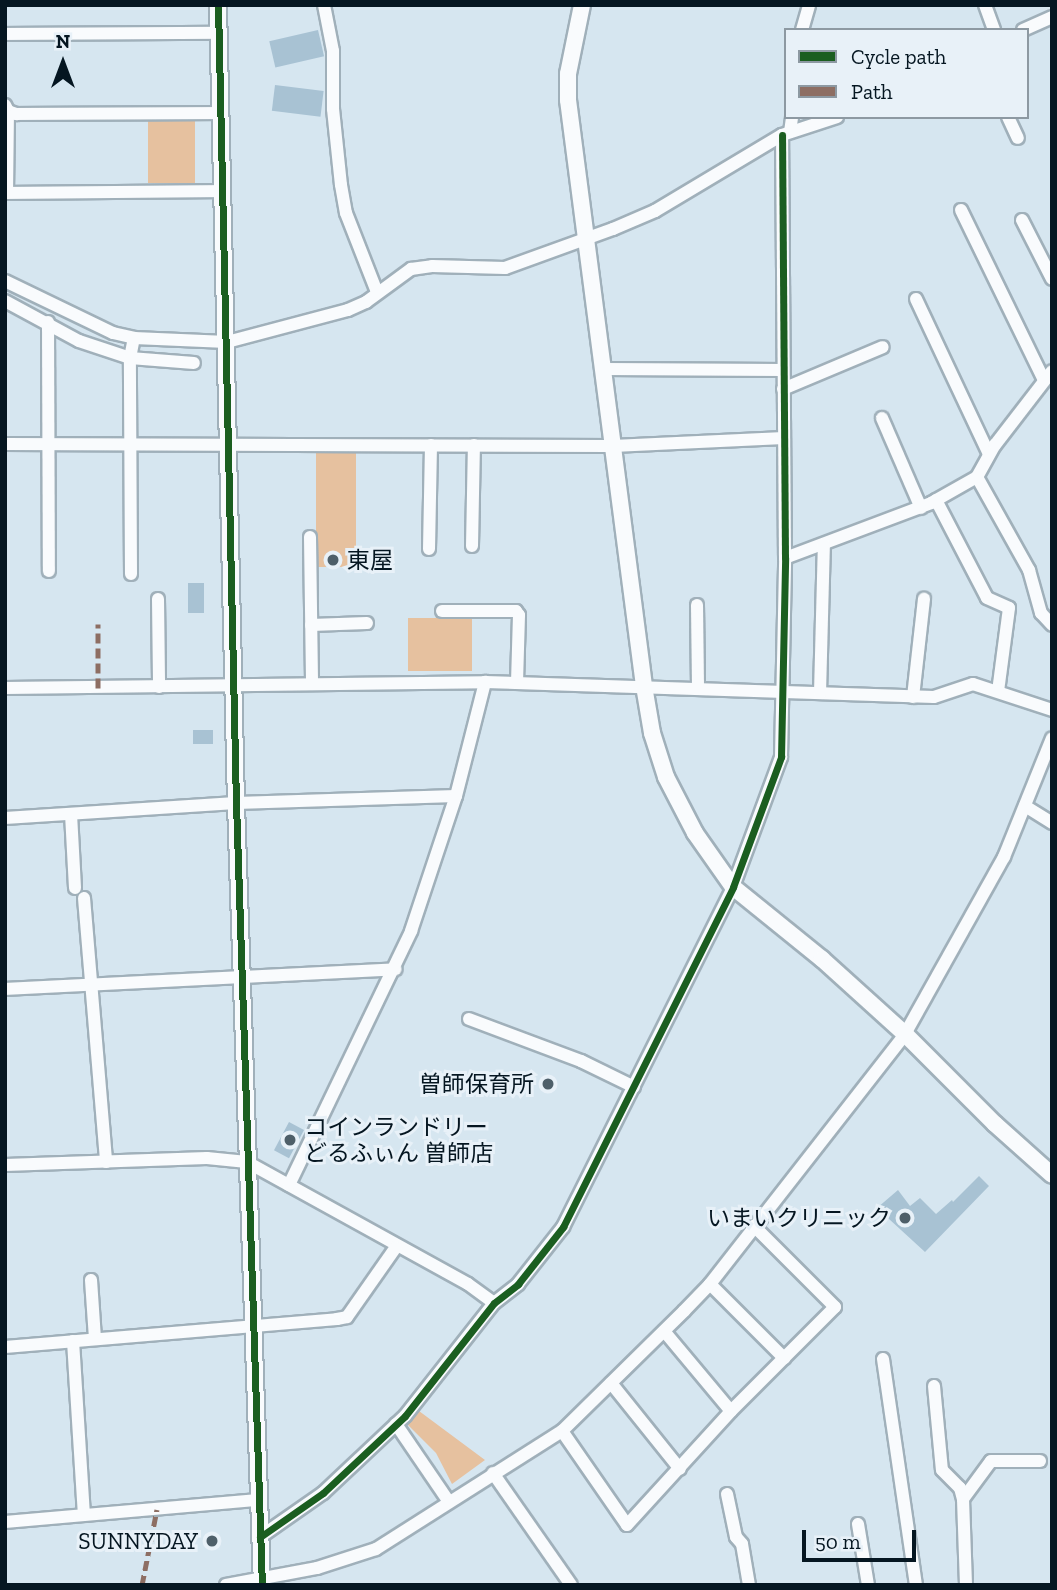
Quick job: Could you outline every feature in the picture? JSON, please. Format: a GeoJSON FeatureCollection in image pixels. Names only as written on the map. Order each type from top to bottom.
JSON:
{"type":"FeatureCollection","features":[{"type":"Feature","properties":{"kind":"street"},"geometry":{"type":"LineString","coordinates":[[218,5],[236,686],[236,803],[262,1581]]}},
{"type":"Feature","properties":{"kind":"street"},"geometry":{"type":"LineString","coordinates":[[324,5],[333,51],[333,109],[346,213],[377,292]]}},
{"type":"Feature","properties":{"kind":"street"},"geometry":{"type":"LineString","coordinates":[[582,5],[568,74],[568,100],[588,238],[644,687],[652,733],[666,777],[695,833],[733,887],[822,959],[905,1034],[986,1116],[1052,1175]]}},
{"type":"Feature","properties":{"kind":"street"},"geometry":{"type":"LineString","coordinates":[[803,28],[809,5]]}},
{"type":"Feature","properties":{"kind":"street"},"geometry":{"type":"LineString","coordinates":[[985,5],[993,28]]}},
{"type":"Feature","properties":{"kind":"street"},"geometry":{"type":"LineString","coordinates":[[1027,28],[1052,17]]}},
{"type":"Feature","properties":{"kind":"street"},"geometry":{"type":"LineString","coordinates":[[5,34],[219,33]]}},
{"type":"Feature","properties":{"kind":"street"},"geometry":{"type":"LineString","coordinates":[[7,108],[16,114],[221,113]]}},
{"type":"Feature","properties":{"kind":"street"},"geometry":{"type":"LineString","coordinates":[[7,108],[6,193],[223,191]]}},
{"type":"Feature","properties":{"kind":"street"},"geometry":{"type":"LineString","coordinates":[[260,1537],[323,1493],[396,1424],[494,1303],[518,1284],[563,1227],[733,887],[781,757],[780,692],[785,558],[783,370],[786,134],[791,119]]}},
{"type":"Feature","properties":{"kind":"street"},"geometry":{"type":"LineString","coordinates":[[5,281],[79,319],[134,338],[227,342],[348,310],[366,302],[411,270],[432,266],[505,268],[588,238],[655,211],[786,134],[831,119]]}},
{"type":"Feature","properties":{"kind":"street"},"geometry":{"type":"LineString","coordinates":[[1008,119],[1018,138]]}},
{"type":"Feature","properties":{"kind":"street"},"geometry":{"type":"LineString","coordinates":[[785,558],[921,508],[977,477],[989,454],[1048,376],[961,210]]}},
{"type":"Feature","properties":{"kind":"street"},"geometry":{"type":"LineString","coordinates":[[1022,220],[1052,279]]}},
{"type":"Feature","properties":{"kind":"street"},"geometry":{"type":"LineString","coordinates":[[916,299],[989,454]]}},
{"type":"Feature","properties":{"kind":"street"},"geometry":{"type":"LineString","coordinates":[[5,301],[79,341],[130,358],[194,363]]}},
{"type":"Feature","properties":{"kind":"street"},"geometry":{"type":"LineString","coordinates":[[48,323],[49,571]]}},
{"type":"Feature","properties":{"kind":"street"},"geometry":{"type":"LineString","coordinates":[[131,574],[130,358],[134,338]]}},
{"type":"Feature","properties":{"kind":"street"},"geometry":{"type":"LineString","coordinates":[[783,389],[883,348]]}},
{"type":"Feature","properties":{"kind":"street"},"geometry":{"type":"LineString","coordinates":[[604,369],[783,370]]}},
{"type":"Feature","properties":{"kind":"street"},"geometry":{"type":"LineString","coordinates":[[882,418],[921,508]]}},
{"type":"Feature","properties":{"kind":"street"},"geometry":{"type":"LineString","coordinates":[[5,444],[614,446],[784,438]]}},
{"type":"Feature","properties":{"kind":"street"},"geometry":{"type":"LineString","coordinates":[[429,549],[431,445]]}},
{"type":"Feature","properties":{"kind":"street"},"geometry":{"type":"LineString","coordinates":[[472,546],[474,445]]}},
{"type":"Feature","properties":{"kind":"street"},"geometry":{"type":"LineString","coordinates":[[977,477],[1029,570],[1041,613],[1052,625]]}},
{"type":"Feature","properties":{"kind":"street"},"geometry":{"type":"LineString","coordinates":[[936,500],[987,598],[1009,608],[998,691]]}},
{"type":"Feature","properties":{"kind":"street"},"geometry":{"type":"LineString","coordinates":[[310,537],[312,683]]}},
{"type":"Feature","properties":{"kind":"street"},"geometry":{"type":"LineString","coordinates":[[820,693],[824,544]]}},
{"type":"Feature","properties":{"kind":"street"},"geometry":{"type":"LineString","coordinates":[[158,599],[159,687]]}},
{"type":"Feature","properties":{"kind":"street"},"geometry":{"type":"LineString","coordinates":[[913,696],[923,599]]}},
{"type":"Feature","properties":{"kind":"street"},"geometry":{"type":"LineString","coordinates":[[697,606],[698,688]]}},
{"type":"Feature","properties":{"kind":"street"},"geometry":{"type":"LineString","coordinates":[[442,611],[516,611],[519,615],[517,683]]}},
{"type":"Feature","properties":{"kind":"street"},"geometry":{"type":"LineString","coordinates":[[311,625],[367,623]]}},
{"type":"Feature","properties":{"kind":"street"},"geometry":{"type":"LineString","coordinates":[[5,688],[485,682],[934,697],[973,684],[1052,710]]}},
{"type":"Feature","properties":{"kind":"street"},"geometry":{"type":"LineString","coordinates":[[289,1185],[395,970],[456,796],[485,682]]}},
{"type":"Feature","properties":{"kind":"street"},"geometry":{"type":"LineString","coordinates":[[226,1585],[262,1581],[317,1569],[376,1549],[562,1431],[664,1331],[709,1284],[905,1034],[967,928],[1004,857],[1052,738]]}},
{"type":"Feature","properties":{"kind":"street"},"geometry":{"type":"LineString","coordinates":[[5,818],[236,803],[456,796]]}},
{"type":"Feature","properties":{"kind":"street"},"geometry":{"type":"LineString","coordinates":[[1025,806],[1052,823]]}},
{"type":"Feature","properties":{"kind":"street"},"geometry":{"type":"LineString","coordinates":[[71,814],[75,888]]}},
{"type":"Feature","properties":{"kind":"street"},"geometry":{"type":"LineString","coordinates":[[84,898],[106,1162]]}},
{"type":"Feature","properties":{"kind":"street"},"geometry":{"type":"LineString","coordinates":[[5,989],[242,975],[395,970]]}},
{"type":"Feature","properties":{"kind":"street"},"geometry":{"type":"LineString","coordinates":[[469,1019],[580,1061],[634,1087]]}},
{"type":"Feature","properties":{"kind":"street"},"geometry":{"type":"LineString","coordinates":[[5,1165],[207,1157],[247,1162],[467,1284],[494,1303]]}},
{"type":"Feature","properties":{"kind":"street"},"geometry":{"type":"LineString","coordinates":[[562,1431],[627,1525],[731,1412],[835,1307],[754,1226]]}},
{"type":"Feature","properties":{"kind":"street"},"geometry":{"type":"LineString","coordinates":[[5,1347],[347,1317],[396,1247]]}},
{"type":"Feature","properties":{"kind":"street"},"geometry":{"type":"LineString","coordinates":[[91,1280],[95,1339]]}},
{"type":"Feature","properties":{"kind":"street"},"geometry":{"type":"LineString","coordinates":[[709,1284],[784,1359]]}},
{"type":"Feature","properties":{"kind":"street"},"geometry":{"type":"LineString","coordinates":[[664,1331],[731,1412]]}},
{"type":"Feature","properties":{"kind":"street"},"geometry":{"type":"LineString","coordinates":[[74,1341],[85,1515]]}},
{"type":"Feature","properties":{"kind":"street"},"geometry":{"type":"LineString","coordinates":[[883,1359],[916,1585]]}},
{"type":"Feature","properties":{"kind":"street"},"geometry":{"type":"LineString","coordinates":[[611,1383],[680,1469]]}},
{"type":"Feature","properties":{"kind":"street"},"geometry":{"type":"LineString","coordinates":[[934,1387],[942,1470],[960,1488],[963,1499],[966,1585]]}},
{"type":"Feature","properties":{"kind":"street"},"geometry":{"type":"LineString","coordinates":[[396,1424],[449,1502]]}},
{"type":"Feature","properties":{"kind":"street"},"geometry":{"type":"LineString","coordinates":[[963,1499],[991,1461],[1040,1461]]}},
{"type":"Feature","properties":{"kind":"street"},"geometry":{"type":"LineString","coordinates":[[493,1473],[571,1585]]}},
{"type":"Feature","properties":{"kind":"street"},"geometry":{"type":"LineString","coordinates":[[727,1494],[736,1537],[742,1544],[750,1585]]}},
{"type":"Feature","properties":{"kind":"street"},"geometry":{"type":"LineString","coordinates":[[5,1522],[258,1500]]}},
{"type":"Feature","properties":{"kind":"street"},"geometry":{"type":"LineString","coordinates":[[858,1524],[868,1585]]}},
{"type":"Feature","properties":{"kind":"shaded area"},"geometry":{"type":"Polygon","coordinates":[[[148,120],[195,120],[195,183],[148,183],[148,120]]]}},
{"type":"Feature","properties":{"kind":"shaded area"},"geometry":{"type":"Polygon","coordinates":[[[316,453],[356,453],[356,567],[316,567],[316,453]]]}},
{"type":"Feature","properties":{"kind":"shaded area"},"geometry":{"type":"Polygon","coordinates":[[[408,618],[472,618],[472,671],[408,671],[408,618]]]}},
{"type":"Feature","properties":{"kind":"shaded area"},"geometry":{"type":"Polygon","coordinates":[[[419,1411],[485,1460],[452,1484],[436,1453],[406,1423],[419,1411]]]}},
{"type":"Feature","properties":{"kind":"building"},"geometry":{"type":"Polygon","coordinates":[[[318,30],[324,56],[275,68],[269,41],[318,30]]]}},
{"type":"Feature","properties":{"kind":"building"},"geometry":{"type":"Polygon","coordinates":[[[275,85],[324,91],[320,117],[272,111],[275,85]]]}},
{"type":"Feature","properties":{"kind":"building"},"geometry":{"type":"Polygon","coordinates":[[[188,583],[204,583],[204,613],[188,613],[188,583]]]}},
{"type":"Feature","properties":{"kind":"building"},"geometry":{"type":"Polygon","coordinates":[[[193,730],[213,730],[213,744],[193,744],[193,730]]]}},
{"type":"Feature","properties":{"kind":"building","name":"コインランドリー どるふぃん 曽師店"},"geometry":{"type":"Polygon","coordinates":[[[289,1122],[304,1130],[289,1158],[274,1150],[289,1122]]]}},
{"type":"Feature","properties":{"kind":"building","name":"いまいクリニック"},"geometry":{"type":"Polygon","coordinates":[[[979,1176],[989,1186],[925,1252],[877,1208],[898,1190],[910,1206],[920,1198],[936,1214],[952,1200],[953,1202],[979,1176]]]}},
{"type":"Feature","properties":{"kind":"marked path"},"geometry":{"type":"LineString","coordinates":[[98,624],[98,688]]}},
{"type":"Feature","properties":{"kind":"marked path"},"geometry":{"type":"LineString","coordinates":[[142,1585],[157,1509]]}},
{"type":"Feature","properties":{"kind":"cycle path"},"geometry":{"type":"LineString","coordinates":[[218,5],[236,803],[262,1585]]}},
{"type":"Feature","properties":{"kind":"cycle path"},"geometry":{"type":"LineString","coordinates":[[260,1537],[323,1493],[405,1416],[494,1303],[518,1284],[563,1227],[733,887],[781,757],[785,558],[782,135]]}},
{"type":"Feature","properties":{"kind":"place","name":"東屋"},"geometry":{"type":"Point","coordinates":[333,560]}},
{"type":"Feature","properties":{"kind":"place","name":"曽師保育所"},"geometry":{"type":"Point","coordinates":[548,1084]}},
{"type":"Feature","properties":{"kind":"place","name":"コインランドリー どるふぃん 曽師店"},"geometry":{"type":"Point","coordinates":[290,1140]}},
{"type":"Feature","properties":{"kind":"place","name":"いまいクリニック"},"geometry":{"type":"Point","coordinates":[905,1218]}},
{"type":"Feature","properties":{"kind":"place","name":"SUNNYDAY"},"geometry":{"type":"Point","coordinates":[212,1541]}}]}
